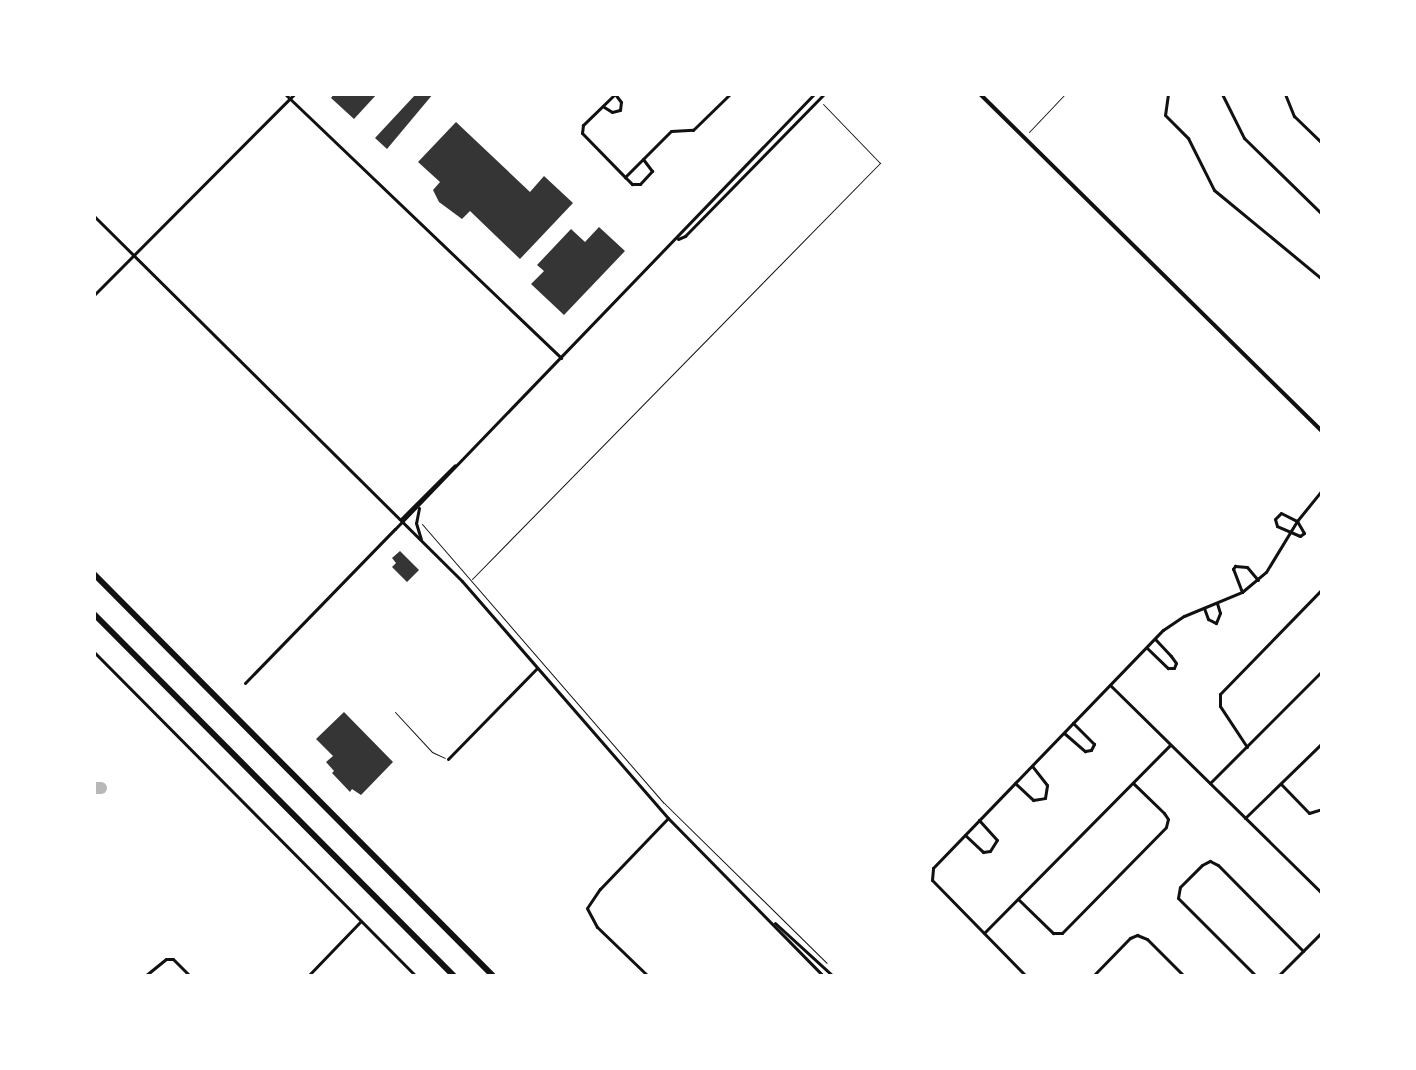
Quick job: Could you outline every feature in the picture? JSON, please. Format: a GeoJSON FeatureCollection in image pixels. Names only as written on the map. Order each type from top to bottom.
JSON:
{"type":"FeatureCollection","features":[{"type":"Feature","properties":{"kind":"highway"},"geometry":{"type":"LineString","coordinates":[[94,574],[493,976]]}},
{"type":"Feature","properties":{"kind":"highway"},"geometry":{"type":"LineString","coordinates":[[94,614],[454,976]]}},
{"type":"Feature","properties":{"kind":"main road"},"geometry":{"type":"LineString","coordinates":[[980,94],[1322,431]]}},
{"type":"Feature","properties":{"kind":"street"},"geometry":{"type":"LineString","coordinates":[[285,94],[561,358]]}},
{"type":"Feature","properties":{"kind":"street"},"geometry":{"type":"LineString","coordinates":[[94,295],[294,94]]}},
{"type":"Feature","properties":{"kind":"street"},"geometry":{"type":"LineString","coordinates":[[603,106],[612,112],[620,110],[621,102],[615,94],[583,125],[582,134],[632,184],[640,184],[652,171],[643,159]]}},
{"type":"Feature","properties":{"kind":"street"},"geometry":{"type":"LineString","coordinates":[[625,177],[671,131],[693,130],[730,94]]}},
{"type":"Feature","properties":{"kind":"street"},"geometry":{"type":"LineString","coordinates":[[245,683],[678,239],[681,232],[814,94]]}},
{"type":"Feature","properties":{"kind":"street"},"geometry":{"type":"LineString","coordinates":[[678,239],[685,236],[824,94]]}},
{"type":"Feature","properties":{"kind":"street"},"geometry":{"type":"LineString","coordinates":[[1168,94],[1165,115],[1188,138],[1214,190],[1322,279]]}},
{"type":"Feature","properties":{"kind":"street"},"geometry":{"type":"LineString","coordinates":[[1222,94],[1244,138],[1322,213]]}},
{"type":"Feature","properties":{"kind":"street"},"geometry":{"type":"LineString","coordinates":[[1285,94],[1294,116],[1322,143]]}},
{"type":"Feature","properties":{"kind":"street"},"geometry":{"type":"LineString","coordinates":[[94,216],[422,542],[540,665],[668,818],[823,976]]}},
{"type":"Feature","properties":{"kind":"street"},"geometry":{"type":"LineString","coordinates":[[402,522],[461,460]]}},
{"type":"Feature","properties":{"kind":"street"},"geometry":{"type":"LineString","coordinates":[[1026,976],[932,880],[933,868],[1155,639],[1184,616],[1242,592],[1258,580],[1297,521],[1322,490]]}},
{"type":"Feature","properties":{"kind":"street"},"geometry":{"type":"LineString","coordinates":[[420,506],[416,526],[422,542]]}},
{"type":"Feature","properties":{"kind":"street"},"geometry":{"type":"LineString","coordinates":[[1285,513],[1297,521],[1304,533],[1300,536],[1277,526],[1275,519],[1285,513]]}},
{"type":"Feature","properties":{"kind":"street"},"geometry":{"type":"LineString","coordinates":[[1242,592],[1233,569],[1235,566],[1247,567],[1258,580]]}},
{"type":"Feature","properties":{"kind":"street"},"geometry":{"type":"LineString","coordinates":[[1247,747],[1220,706],[1220,694],[1322,589]]}},
{"type":"Feature","properties":{"kind":"street"},"geometry":{"type":"LineString","coordinates":[[1204,608],[1208,619],[1216,623],[1220,613],[1217,603]]}},
{"type":"Feature","properties":{"kind":"street"},"geometry":{"type":"LineString","coordinates":[[1146,647],[1168,668],[1174,668],[1176,663],[1155,639]]}},
{"type":"Feature","properties":{"kind":"street"},"geometry":{"type":"LineString","coordinates":[[94,652],[416,976]]}},
{"type":"Feature","properties":{"kind":"street"},"geometry":{"type":"LineString","coordinates":[[448,759],[540,665]]}},
{"type":"Feature","properties":{"kind":"street"},"geometry":{"type":"LineString","coordinates":[[1210,783],[1322,671]]}},
{"type":"Feature","properties":{"kind":"street"},"geometry":{"type":"LineString","coordinates":[[1110,685],[1322,893]]}},
{"type":"Feature","properties":{"kind":"street"},"geometry":{"type":"LineString","coordinates":[[1064,733],[1085,751],[1091,750],[1094,744],[1073,723]]}},
{"type":"Feature","properties":{"kind":"street"},"geometry":{"type":"LineString","coordinates":[[1245,818],[1322,743]]}},
{"type":"Feature","properties":{"kind":"street"},"geometry":{"type":"LineString","coordinates":[[984,933],[1170,744]]}},
{"type":"Feature","properties":{"kind":"street"},"geometry":{"type":"LineString","coordinates":[[1015,783],[1033,800],[1045,798],[1047,785],[1031,766]]}},
{"type":"Feature","properties":{"kind":"street"},"geometry":{"type":"LineString","coordinates":[[1018,899],[1053,933],[1062,933],[1166,827],[1168,819],[1164,813],[1133,783]]}},
{"type":"Feature","properties":{"kind":"street"},"geometry":{"type":"LineString","coordinates":[[1281,784],[1309,813],[1322,809]]}},
{"type":"Feature","properties":{"kind":"street"},"geometry":{"type":"LineString","coordinates":[[648,976],[597,927],[587,908],[595,894],[668,818]]}},
{"type":"Feature","properties":{"kind":"street"},"geometry":{"type":"LineString","coordinates":[[965,835],[983,852],[990,851],[997,840],[979,820]]}},
{"type":"Feature","properties":{"kind":"street"},"geometry":{"type":"LineString","coordinates":[[1256,976],[1178,898],[1180,887],[1202,865],[1210,861],[1218,865],[1303,951]]}},
{"type":"Feature","properties":{"kind":"street"},"geometry":{"type":"LineString","coordinates":[[754,904],[833,976]]}},
{"type":"Feature","properties":{"kind":"street"},"geometry":{"type":"LineString","coordinates":[[308,976],[361,921]]}},
{"type":"Feature","properties":{"kind":"street"},"geometry":{"type":"LineString","coordinates":[[1278,976],[1322,932]]}},
{"type":"Feature","properties":{"kind":"street"},"geometry":{"type":"LineString","coordinates":[[1093,976],[1137,935],[1147,939],[1184,976]]}},
{"type":"Feature","properties":{"kind":"street"},"geometry":{"type":"LineString","coordinates":[[145,976],[166,959],[173,959],[190,976]]}},
{"type":"Feature","properties":{"kind":"lane"},"geometry":{"type":"LineString","coordinates":[[395,712],[432,752],[448,759]]}},
{"type":"Feature","properties":{"kind":"path"},"geometry":{"type":"LineString","coordinates":[[1029,132],[1065,94]]}},
{"type":"Feature","properties":{"kind":"path"},"geometry":{"type":"LineString","coordinates":[[472,579],[880,163],[823,104]]}},
{"type":"Feature","properties":{"kind":"path"},"geometry":{"type":"LineString","coordinates":[[419,523],[472,579],[540,665],[679,818],[835,970]]}},
{"type":"Feature","properties":{"kind":"building"},"geometry":{"type":"Polygon","coordinates":[[[334,94],[377,94],[354,119],[331,98],[334,94]]]}},
{"type":"Feature","properties":{"kind":"building"},"geometry":{"type":"Polygon","coordinates":[[[416,94],[433,94],[387,149],[375,138],[416,94]]]}},
{"type":"Feature","properties":{"kind":"building"},"geometry":{"type":"Polygon","coordinates":[[[456,122],[530,192],[544,176],[573,203],[520,259],[470,211],[462,219],[439,202],[433,190],[440,182],[418,162],[456,122]]]}},
{"type":"Feature","properties":{"kind":"building"},"geometry":{"type":"Polygon","coordinates":[[[599,227],[625,251],[564,315],[531,284],[544,271],[537,265],[571,229],[585,242],[599,227]]]}},
{"type":"Feature","properties":{"kind":"building"},"geometry":{"type":"Polygon","coordinates":[[[400,551],[419,570],[407,582],[392,567],[396,563],[392,558],[400,551]]]}},
{"type":"Feature","properties":{"kind":"building"},"geometry":{"type":"Polygon","coordinates":[[[344,712],[393,762],[361,795],[352,789],[350,792],[332,773],[334,771],[326,762],[333,756],[316,739],[344,712]]]}},
{"type":"Feature","properties":{"kind":"taxiway"},"geometry":{"type":"LineString","coordinates":[[94,788],[101,788]]}}]}
